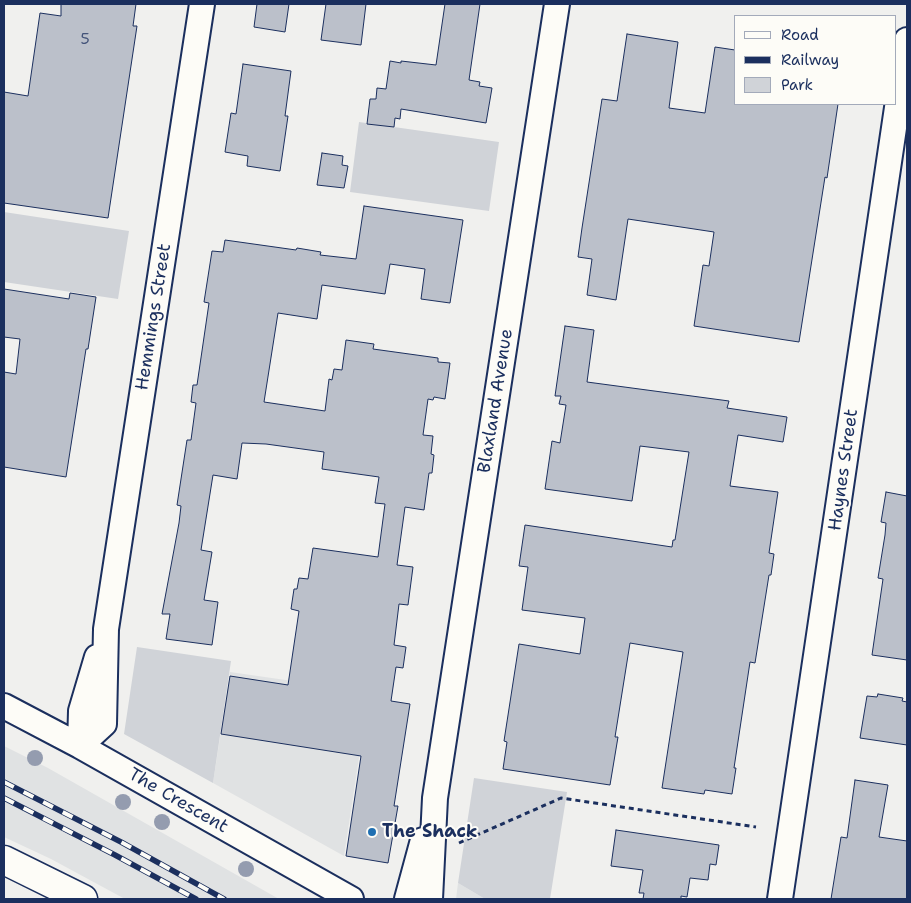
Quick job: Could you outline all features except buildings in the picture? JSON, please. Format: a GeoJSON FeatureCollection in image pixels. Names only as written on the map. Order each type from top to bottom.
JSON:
{"type":"FeatureCollection","features":[{"type":"Feature","properties":{"kind":"highway"},"geometry":{"type":"LineString","coordinates":[[4,860],[83,899]]}},
{"type":"Feature","properties":{"kind":"street","name":"Hemmings Street"},"geometry":{"type":"LineString","coordinates":[[80,746],[81,711],[106,629],[202,4]]}},
{"type":"Feature","properties":{"kind":"street","name":"Blaxland Avenue"},"geometry":{"type":"LineString","coordinates":[[430,899],[435,798],[557,4]]}},
{"type":"Feature","properties":{"kind":"street","name":"Haynes Street"},"geometry":{"type":"LineString","coordinates":[[780,899],[907,40]]}},
{"type":"Feature","properties":{"kind":"street","name":"The Crescent"},"geometry":{"type":"LineString","coordinates":[[4,706],[80,746],[351,899]]}},
{"type":"Feature","properties":{"kind":"street","name":"Blaxland Avenue"},"geometry":{"type":"LineString","coordinates":[[407,899],[435,798]]}},
{"type":"Feature","properties":{"kind":"path"},"geometry":{"type":"LineString","coordinates":[[459,843],[561,798],[756,827]]}},
{"type":"Feature","properties":{"kind":"shaded area"},"geometry":{"type":"Polygon","coordinates":[[[230,672],[369,692],[344,856],[213,783],[230,672]]]}},
{"type":"Feature","properties":{"kind":"shaded area"},"geometry":{"type":"Polygon","coordinates":[[[4,746],[48,768],[279,899],[125,899],[51,859],[4,837],[4,746]]]}},
{"type":"Feature","properties":{"kind":"shaded area"},"geometry":{"type":"Polygon","coordinates":[[[458,883],[485,899],[456,899],[458,883]]]}},
{"type":"Feature","properties":{"kind":"green space"},"geometry":{"type":"Polygon","coordinates":[[[359,122],[499,142],[489,211],[350,192],[359,122]]]}},
{"type":"Feature","properties":{"kind":"green space"},"geometry":{"type":"Polygon","coordinates":[[[4,212],[129,231],[118,299],[4,282],[4,212]]]}},
{"type":"Feature","properties":{"kind":"green space"},"geometry":{"type":"Polygon","coordinates":[[[137,647],[231,661],[213,783],[124,734],[137,647]]]}},
{"type":"Feature","properties":{"kind":"green space"},"geometry":{"type":"Polygon","coordinates":[[[474,778],[567,792],[550,899],[485,899],[458,883],[474,778]]]}},
{"type":"Feature","properties":{"kind":"railway"},"geometry":{"type":"LineString","coordinates":[[4,782],[121,842],[224,899]]}},
{"type":"Feature","properties":{"kind":"railway"},"geometry":{"type":"LineString","coordinates":[[4,798],[196,899]]}},
{"type":"Feature","properties":{"kind":"place","name":"The Shack"},"geometry":{"type":"Point","coordinates":[372,832]}}]}
